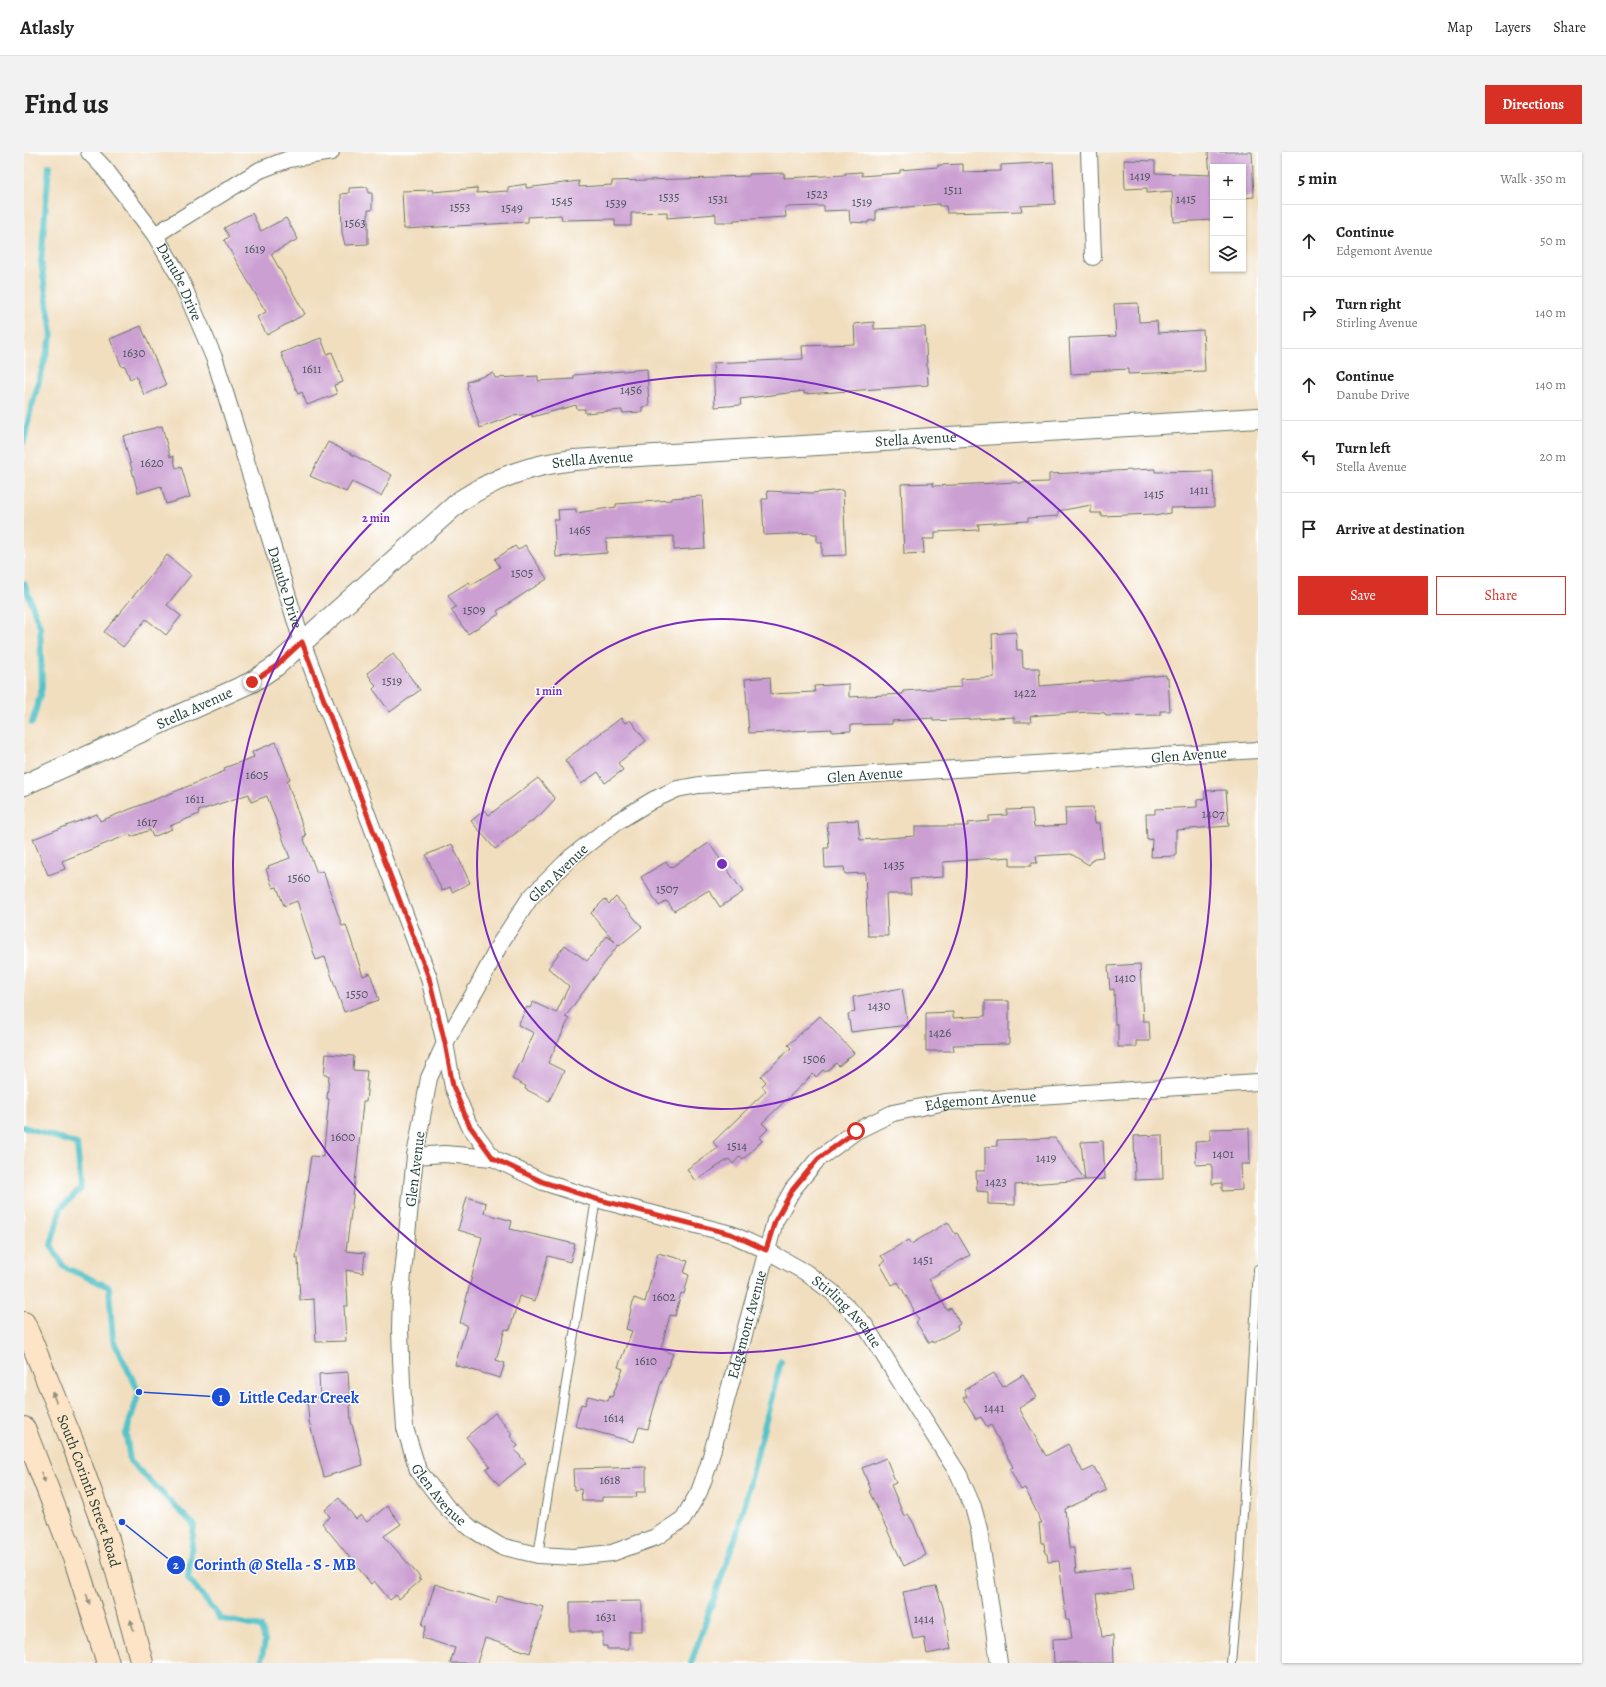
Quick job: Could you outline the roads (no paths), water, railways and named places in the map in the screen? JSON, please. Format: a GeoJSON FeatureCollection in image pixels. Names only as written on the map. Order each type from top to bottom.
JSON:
{"type":"FeatureCollection","features":[{"type":"Feature","properties":{"kind":"main road","name":"South Corinth Street Road"},"geometry":{"type":"LineString","coordinates":[[24,1323],[72,1440],[108,1539],[142,1663]]}},
{"type":"Feature","properties":{"kind":"main road"},"geometry":{"type":"LineString","coordinates":[[24,1428],[76,1563],[108,1663]]}},
{"type":"Feature","properties":{"kind":"street","name":"Danube Drive"},"geometry":{"type":"LineString","coordinates":[[89,152],[105,169],[155,235],[179,276],[215,360],[302,642],[429,978],[445,1043]]}},
{"type":"Feature","properties":{"kind":"street"},"geometry":{"type":"LineString","coordinates":[[155,235],[260,170],[289,159],[331,152]]}},
{"type":"Feature","properties":{"kind":"street"},"geometry":{"type":"LineString","coordinates":[[1089,152],[1093,257]]}},
{"type":"Feature","properties":{"kind":"street","name":"Stella Avenue"},"geometry":{"type":"LineString","coordinates":[[24,784],[252,682],[276,666],[460,501],[483,486],[517,472],[548,463],[574,460],[1258,418]]}},
{"type":"Feature","properties":{"kind":"street","name":"Glen Avenue"},"geometry":{"type":"LineString","coordinates":[[500,1546],[472,1529],[448,1509],[418,1470],[405,1428],[402,1384],[401,1300],[415,1156],[429,1078],[445,1043],[477,988],[501,942],[530,898],[571,857],[615,823],[653,800],[676,789],[699,785],[1258,750]]}},
{"type":"Feature","properties":{"kind":"street","name":"Stirling Avenue"},"geometry":{"type":"LineString","coordinates":[[445,1043],[453,1086],[469,1125],[493,1158]]}},
{"type":"Feature","properties":{"kind":"street","name":"Edgemont Avenue"},"geometry":{"type":"LineString","coordinates":[[500,1546],[538,1555],[574,1557],[612,1553],[656,1537],[683,1519],[699,1492],[708,1467],[775,1221],[793,1189],[818,1159],[856,1131],[894,1113],[945,1102],[1258,1082]]}},
{"type":"Feature","properties":{"kind":"street","name":"Stirling Avenue"},"geometry":{"type":"LineString","coordinates":[[415,1156],[444,1154],[493,1158],[543,1182],[596,1199],[731,1234],[766,1250],[805,1272],[832,1292],[864,1324],[959,1475],[973,1507],[979,1529],[999,1663]]}},
{"type":"Feature","properties":{"kind":"lane"},"geometry":{"type":"LineString","coordinates":[[538,1555],[596,1199]]}},
{"type":"Feature","properties":{"kind":"lane"},"geometry":{"type":"LineString","coordinates":[[1231,1663],[1240,1560],[1258,1269]]}},
{"type":"Feature","properties":{"kind":"waterway"},"geometry":{"type":"LineString","coordinates":[[24,442],[30,413],[52,334],[41,262],[49,166]]}},
{"type":"Feature","properties":{"kind":"waterway"},"geometry":{"type":"LineString","coordinates":[[24,583],[40,627],[42,688],[32,723]]}},
{"type":"Feature","properties":{"kind":"waterway"},"geometry":{"type":"LineString","coordinates":[[24,1127],[77,1144],[81,1189],[61,1207],[51,1245],[64,1267],[109,1287],[113,1340],[139,1392],[126,1434],[130,1461],[194,1525],[188,1578],[221,1619],[261,1627],[265,1641],[261,1663]]}},
{"type":"Feature","properties":{"kind":"waterway"},"geometry":{"type":"LineString","coordinates":[[691,1663],[737,1533],[781,1361]]}},
{"type":"Feature","properties":{"kind":"place","name":"Little Cedar Creek"},"geometry":{"type":"Point","coordinates":[139,1392]}},
{"type":"Feature","properties":{"kind":"place","name":"Corinth @ Stella - S - MB"},"geometry":{"type":"Point","coordinates":[122,1522]}}]}
